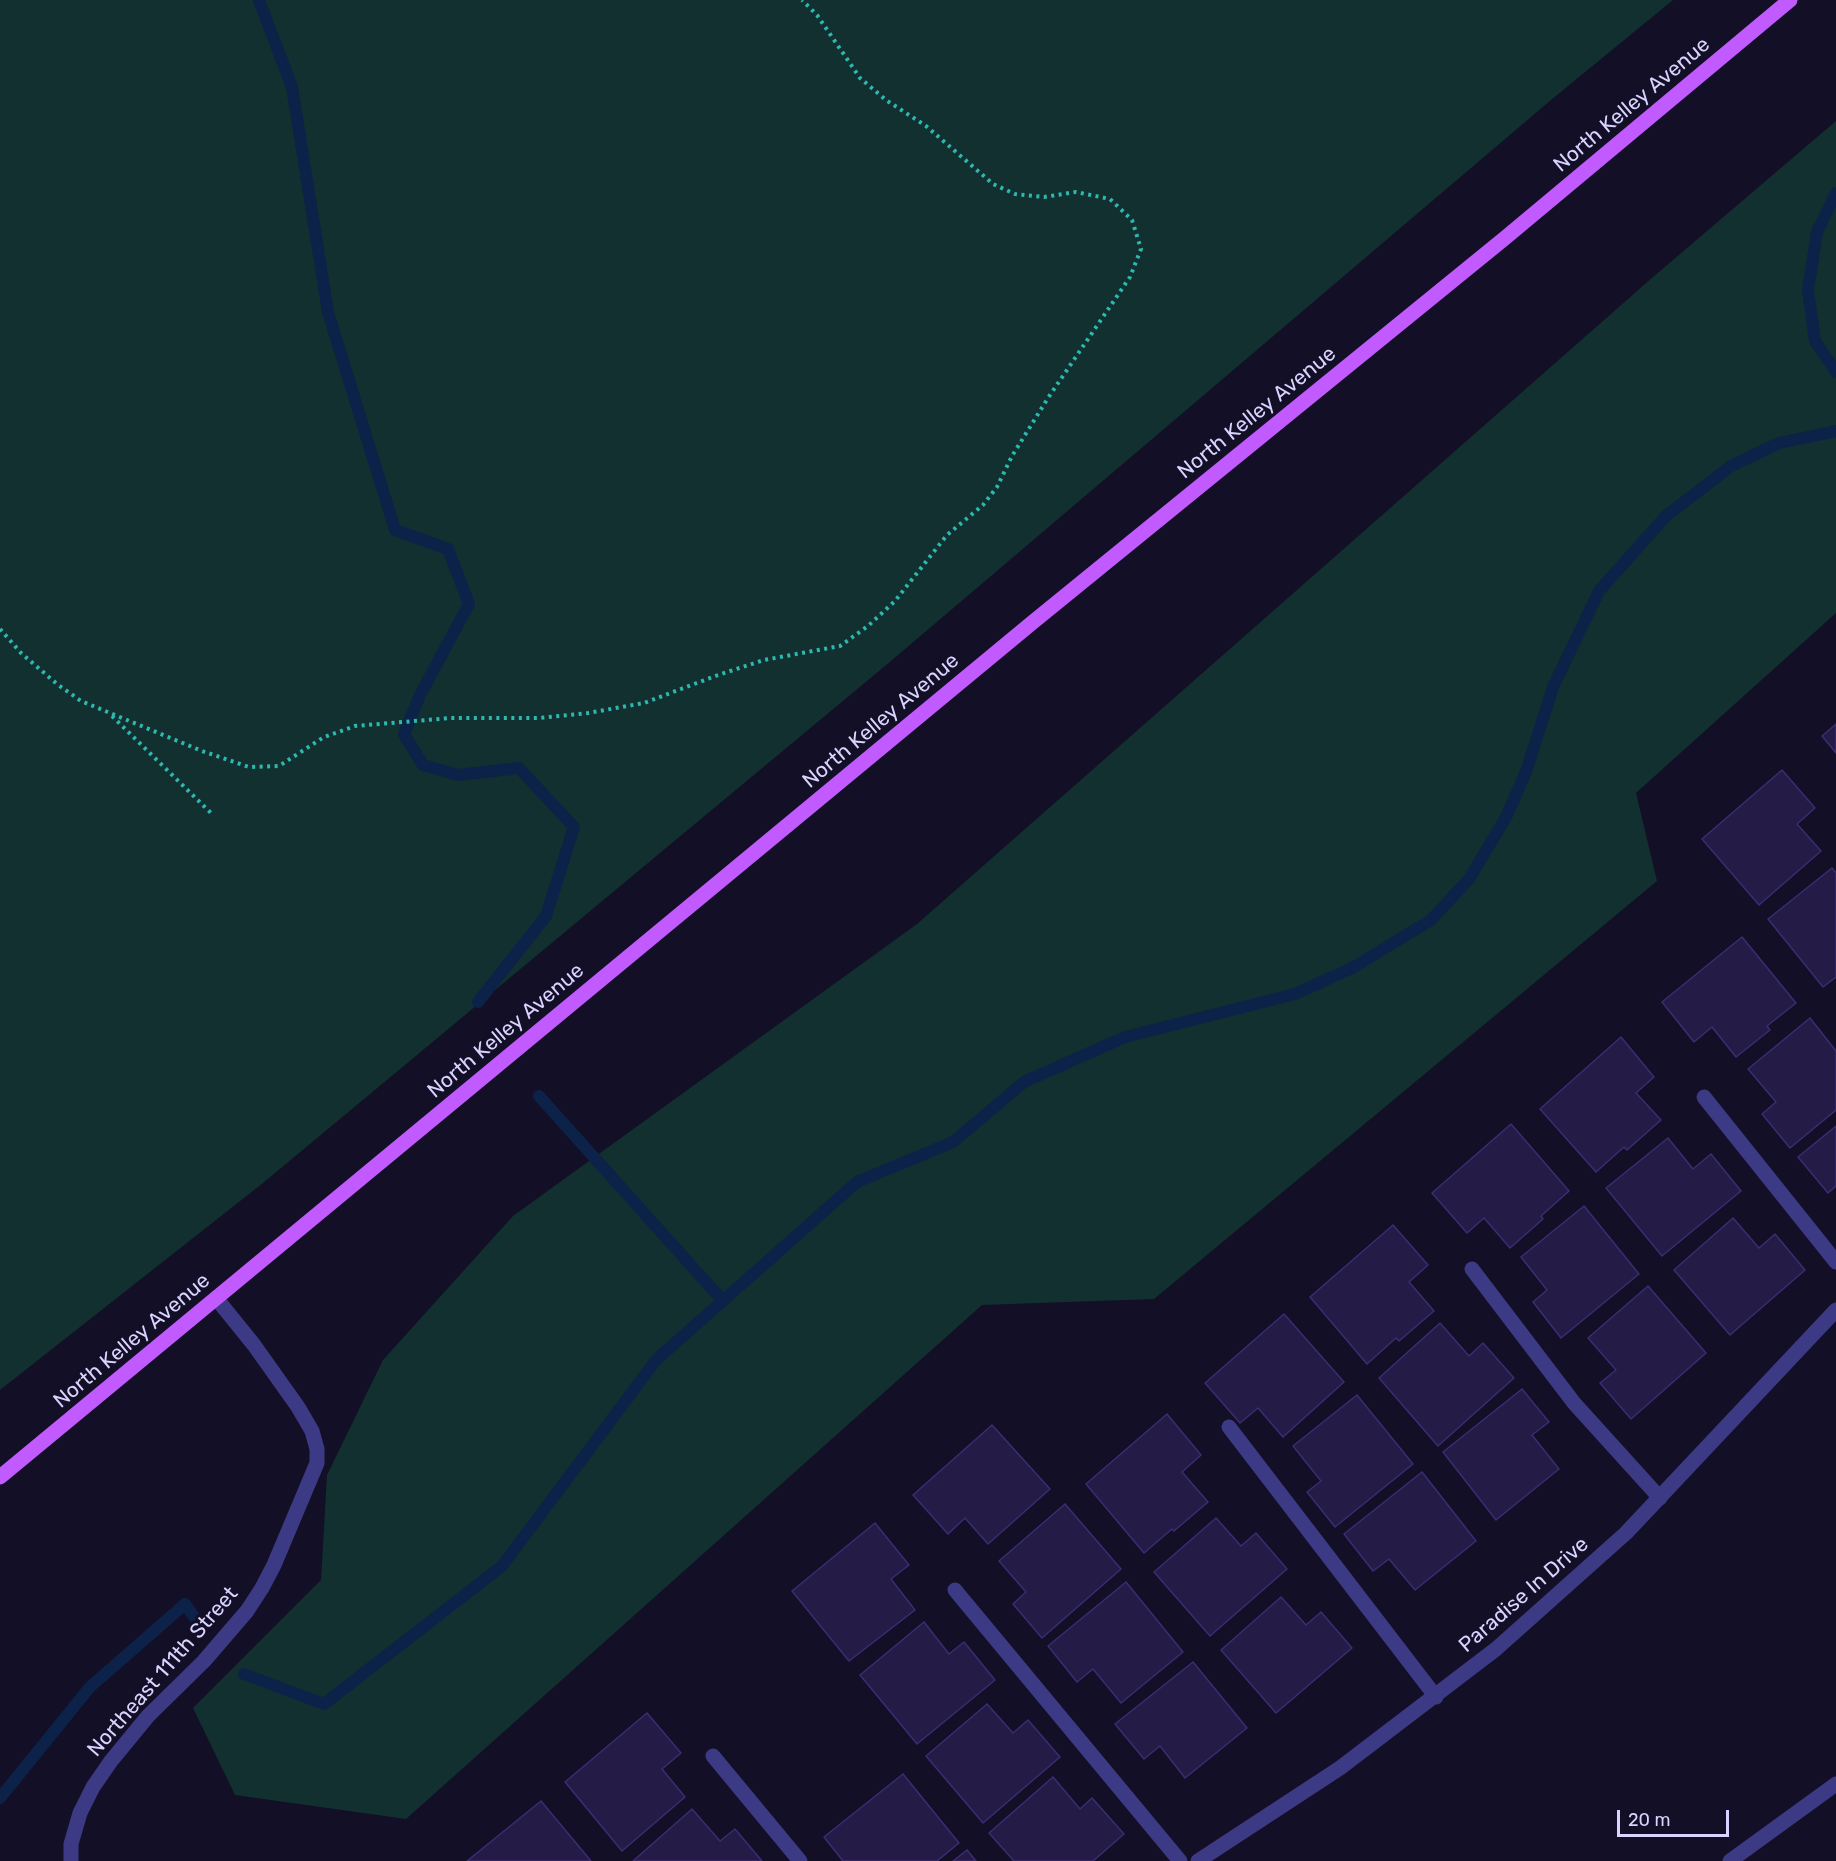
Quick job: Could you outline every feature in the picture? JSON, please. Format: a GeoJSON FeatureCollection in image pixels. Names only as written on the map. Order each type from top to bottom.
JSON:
{"type":"FeatureCollection","features":[{"type":"Feature","properties":{"kind":"main road","name":"North Kelley Avenue"},"geometry":{"type":"LineString","coordinates":[[0,1478],[1024,630],[1506,238],[1790,0]]}},
{"type":"Feature","properties":{"kind":"street"},"geometry":{"type":"LineString","coordinates":[[1704,1097],[1836,1262]]}},
{"type":"Feature","properties":{"kind":"street"},"geometry":{"type":"LineString","coordinates":[[1472,1269],[1574,1403],[1660,1498]]}},
{"type":"Feature","properties":{"kind":"street","name":"Northeast 111th Street"},"geometry":{"type":"LineString","coordinates":[[71,1861],[70,1844],[80,1814],[93,1787],[142,1724],[219,1644],[247,1611],[274,1564],[317,1463],[317,1449],[312,1431],[254,1345],[216,1298]]}},
{"type":"Feature","properties":{"kind":"street","name":"Paradise In Drive"},"geometry":{"type":"LineString","coordinates":[[1198,1861],[1340,1768],[1496,1649],[1626,1533],[1836,1310]]}},
{"type":"Feature","properties":{"kind":"street"},"geometry":{"type":"LineString","coordinates":[[1229,1427],[1436,1697]]}},
{"type":"Feature","properties":{"kind":"street"},"geometry":{"type":"LineString","coordinates":[[955,1590],[1180,1861]]}},
{"type":"Feature","properties":{"kind":"street"},"geometry":{"type":"LineString","coordinates":[[713,1756],[800,1861]]}},
{"type":"Feature","properties":{"kind":"street"},"geometry":{"type":"LineString","coordinates":[[1730,1861],[1836,1784]]}},
{"type":"Feature","properties":{"kind":"path"},"geometry":{"type":"LineString","coordinates":[[0,629],[21,653],[81,701],[202,751],[249,767],[279,766],[324,737],[355,726],[438,719],[539,718],[588,713],[644,703],[764,660],[840,646],[868,626],[895,601],[947,535],[983,505],[997,487],[1012,456],[1048,398],[1130,277],[1141,249],[1132,220],[1110,199],[1076,192],[1044,197],[1015,194],[993,184],[926,126],[886,100],[860,78],[817,15],[802,0]]}},
{"type":"Feature","properties":{"kind":"path"},"geometry":{"type":"LineString","coordinates":[[110,713],[212,814]]}},
{"type":"Feature","properties":{"kind":"green space"},"geometry":{"type":"Polygon","coordinates":[[[0,0],[1673,0],[1551,100],[891,661],[263,1183],[0,1390],[0,0]]]}},
{"type":"Feature","properties":{"kind":"green space"},"geometry":{"type":"Polygon","coordinates":[[[1836,121],[1836,613],[1636,793],[1657,881],[1154,1299],[982,1305],[406,1819],[235,1795],[193,1708],[321,1580],[327,1475],[383,1360],[513,1216],[917,924],[1653,277],[1836,121]]]}},
{"type":"Feature","properties":{"kind":"building"},"geometry":{"type":"Polygon","coordinates":[[[1836,724],[1836,753],[1822,736],[1836,724]]]}},
{"type":"Feature","properties":{"kind":"building"},"geometry":{"type":"Polygon","coordinates":[[[1782,770],[1815,808],[1797,824],[1821,851],[1759,905],[1702,839],[1782,770]]]}},
{"type":"Feature","properties":{"kind":"building"},"geometry":{"type":"Polygon","coordinates":[[[1832,868],[1836,873],[1836,977],[1823,987],[1768,919],[1832,868]]]}},
{"type":"Feature","properties":{"kind":"building"},"geometry":{"type":"Polygon","coordinates":[[[1742,937],[1796,1003],[1767,1026],[1770,1030],[1736,1057],[1712,1027],[1694,1042],[1662,1002],[1742,937]]]}},
{"type":"Feature","properties":{"kind":"building"},"geometry":{"type":"Polygon","coordinates":[[[1810,1018],[1836,1051],[1836,1110],[1790,1148],[1762,1114],[1776,1102],[1748,1069],[1810,1018]]]}},
{"type":"Feature","properties":{"kind":"building"},"geometry":{"type":"Polygon","coordinates":[[[1621,1037],[1654,1077],[1636,1093],[1661,1120],[1627,1150],[1624,1147],[1596,1172],[1540,1109],[1621,1037]]]}},
{"type":"Feature","properties":{"kind":"building"},"geometry":{"type":"Polygon","coordinates":[[[1511,1124],[1569,1191],[1541,1216],[1543,1219],[1510,1248],[1484,1218],[1467,1233],[1432,1193],[1511,1124]]]}},
{"type":"Feature","properties":{"kind":"building"},"geometry":{"type":"Polygon","coordinates":[[[1836,1126],[1836,1186],[1828,1193],[1798,1157],[1836,1126]]]}},
{"type":"Feature","properties":{"kind":"building"},"geometry":{"type":"Polygon","coordinates":[[[1668,1138],[1693,1169],[1711,1154],[1741,1191],[1662,1256],[1606,1188],[1668,1138]]]}},
{"type":"Feature","properties":{"kind":"building"},"geometry":{"type":"Polygon","coordinates":[[[1584,1206],[1639,1274],[1561,1338],[1533,1302],[1547,1290],[1521,1257],[1584,1206]]]}},
{"type":"Feature","properties":{"kind":"building"},"geometry":{"type":"Polygon","coordinates":[[[1733,1218],[1759,1248],[1775,1234],[1805,1270],[1730,1335],[1674,1270],[1733,1218]]]}},
{"type":"Feature","properties":{"kind":"building"},"geometry":{"type":"Polygon","coordinates":[[[1393,1225],[1428,1265],[1409,1282],[1434,1311],[1399,1341],[1396,1338],[1367,1364],[1310,1297],[1393,1225]]]}},
{"type":"Feature","properties":{"kind":"building"},"geometry":{"type":"Polygon","coordinates":[[[1648,1286],[1706,1353],[1631,1419],[1600,1383],[1616,1370],[1588,1338],[1648,1286]]]}},
{"type":"Feature","properties":{"kind":"building"},"geometry":{"type":"Polygon","coordinates":[[[1284,1314],[1344,1382],[1283,1437],[1258,1408],[1240,1423],[1205,1383],[1284,1314]]]}},
{"type":"Feature","properties":{"kind":"building"},"geometry":{"type":"Polygon","coordinates":[[[1440,1323],[1469,1356],[1483,1343],[1514,1378],[1438,1446],[1379,1378],[1440,1323]]]}},
{"type":"Feature","properties":{"kind":"building"},"geometry":{"type":"Polygon","coordinates":[[[1522,1389],[1549,1422],[1532,1435],[1559,1469],[1496,1520],[1443,1452],[1522,1389]]]}},
{"type":"Feature","properties":{"kind":"building"},"geometry":{"type":"Polygon","coordinates":[[[1357,1395],[1413,1464],[1335,1527],[1307,1492],[1321,1481],[1293,1446],[1357,1395]]]}},
{"type":"Feature","properties":{"kind":"building"},"geometry":{"type":"Polygon","coordinates":[[[1167,1414],[1201,1455],[1182,1472],[1208,1502],[1144,1553],[1086,1484],[1167,1414]]]}},
{"type":"Feature","properties":{"kind":"building"},"geometry":{"type":"Polygon","coordinates":[[[992,1425],[1050,1489],[988,1544],[965,1518],[948,1534],[913,1495],[992,1425]]]}},
{"type":"Feature","properties":{"kind":"building"},"geometry":{"type":"Polygon","coordinates":[[[1422,1472],[1476,1541],[1415,1590],[1389,1559],[1373,1571],[1344,1534],[1422,1472]]]}},
{"type":"Feature","properties":{"kind":"building"},"geometry":{"type":"Polygon","coordinates":[[[1065,1504],[1121,1569],[1042,1638],[1013,1604],[1026,1592],[999,1561],[1065,1504]]]}},
{"type":"Feature","properties":{"kind":"building"},"geometry":{"type":"Polygon","coordinates":[[[1216,1518],[1241,1546],[1256,1533],[1287,1569],[1210,1636],[1154,1572],[1216,1518]]]}},
{"type":"Feature","properties":{"kind":"building"},"geometry":{"type":"Polygon","coordinates":[[[875,1523],[909,1565],[891,1579],[915,1610],[849,1661],[792,1591],[875,1523]]]}},
{"type":"Feature","properties":{"kind":"building"},"geometry":{"type":"Polygon","coordinates":[[[1126,1582],[1183,1652],[1121,1703],[1093,1669],[1077,1682],[1048,1646],[1126,1582]]]}},
{"type":"Feature","properties":{"kind":"building"},"geometry":{"type":"Polygon","coordinates":[[[1281,1597],[1306,1625],[1321,1612],[1352,1648],[1276,1713],[1221,1650],[1281,1597]]]}},
{"type":"Feature","properties":{"kind":"building"},"geometry":{"type":"Polygon","coordinates":[[[924,1622],[949,1654],[964,1642],[995,1680],[917,1744],[860,1675],[924,1622]]]}},
{"type":"Feature","properties":{"kind":"building"},"geometry":{"type":"Polygon","coordinates":[[[1193,1662],[1247,1728],[1185,1778],[1160,1746],[1144,1759],[1115,1724],[1193,1662]]]}},
{"type":"Feature","properties":{"kind":"building"},"geometry":{"type":"Polygon","coordinates":[[[987,1704],[1013,1733],[1028,1720],[1060,1757],[983,1823],[926,1756],[987,1704]]]}},
{"type":"Feature","properties":{"kind":"building"},"geometry":{"type":"Polygon","coordinates":[[[647,1713],[681,1753],[662,1769],[685,1797],[622,1851],[565,1782],[647,1713]]]}},
{"type":"Feature","properties":{"kind":"building"},"geometry":{"type":"Polygon","coordinates":[[[903,1774],[959,1843],[937,1861],[843,1861],[824,1837],[903,1774]]]}},
{"type":"Feature","properties":{"kind":"building"},"geometry":{"type":"Polygon","coordinates":[[[1053,1777],[1080,1809],[1092,1798],[1124,1834],[1093,1861],[1014,1861],[989,1833],[1053,1777]]]}},
{"type":"Feature","properties":{"kind":"building"},"geometry":{"type":"Polygon","coordinates":[[[541,1801],[591,1861],[467,1861],[541,1801]]]}},
{"type":"Feature","properties":{"kind":"building"},"geometry":{"type":"Polygon","coordinates":[[[692,1809],[720,1841],[735,1829],[762,1861],[633,1861],[692,1809]]]}},
{"type":"Feature","properties":{"kind":"building"},"geometry":{"type":"Polygon","coordinates":[[[967,1850],[976,1861],[953,1861],[967,1850]]]}},
{"type":"Feature","properties":{"kind":"waterway"},"geometry":{"type":"LineString","coordinates":[[259,0],[292,87],[328,312],[395,530],[448,549],[469,604],[420,695],[404,734],[423,765],[458,775],[519,768],[574,827],[546,916],[478,1002]]}},
{"type":"Feature","properties":{"kind":"waterway"},"geometry":{"type":"LineString","coordinates":[[1836,193],[1817,232],[1808,290],[1815,341],[1836,372]]}},
{"type":"Feature","properties":{"kind":"waterway"},"geometry":{"type":"LineString","coordinates":[[244,1674],[324,1704],[502,1566],[656,1360],[857,1182],[953,1142],[1024,1082],[1125,1037],[1295,994],[1354,967],[1431,920],[1469,879],[1506,817],[1526,772],[1553,687],[1599,591],[1666,516],[1731,466],[1779,443],[1836,431]]}},
{"type":"Feature","properties":{"kind":"waterway"},"geometry":{"type":"LineString","coordinates":[[539,1096],[723,1301]]}},
{"type":"Feature","properties":{"kind":"waterway"},"geometry":{"type":"LineString","coordinates":[[0,1798],[90,1687],[185,1604],[197,1621]]}}]}
